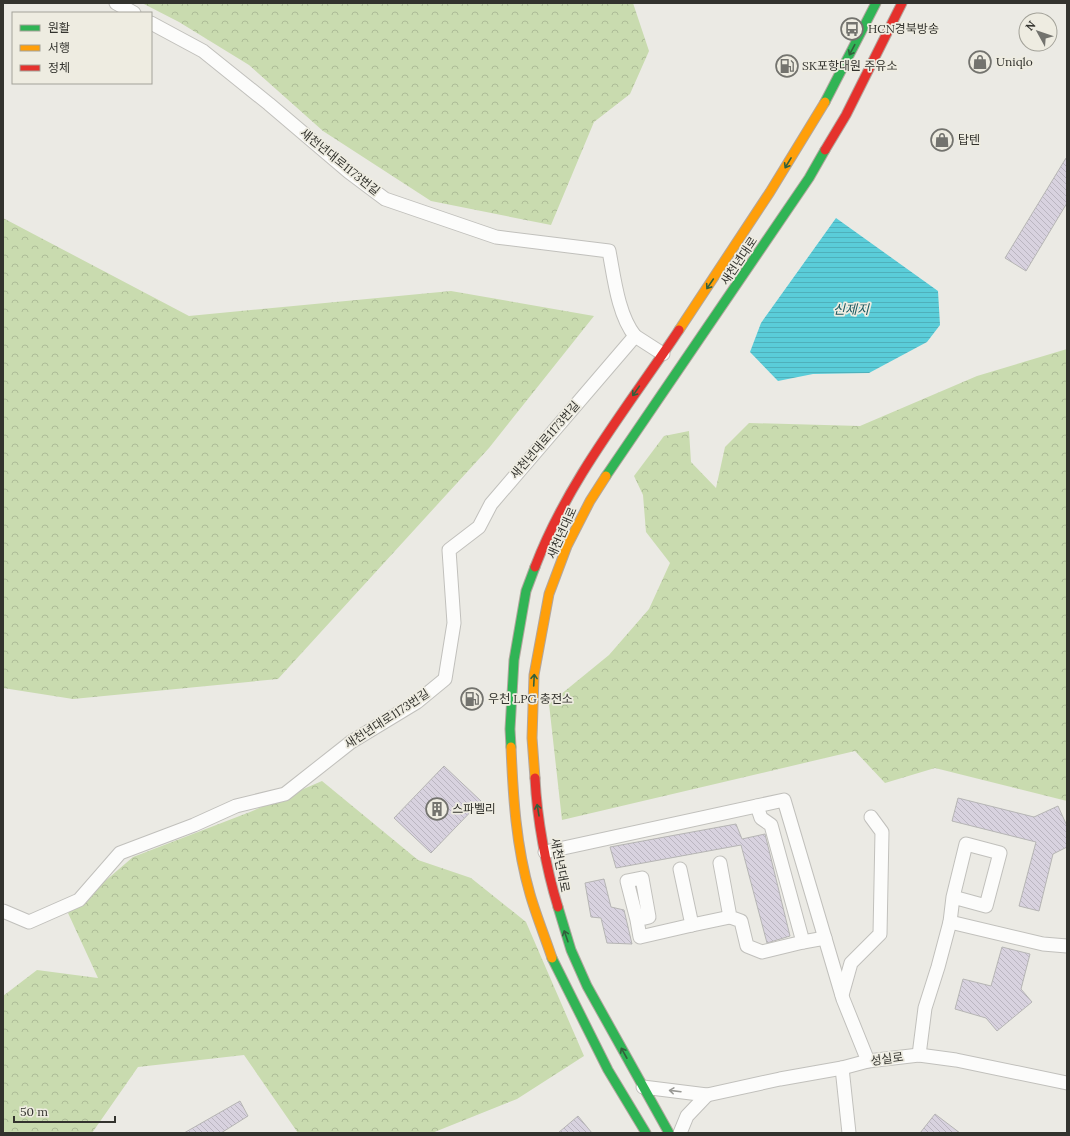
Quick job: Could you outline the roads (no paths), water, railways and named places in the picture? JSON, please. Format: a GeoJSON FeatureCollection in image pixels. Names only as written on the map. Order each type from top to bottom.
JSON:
{"type":"FeatureCollection","features":[{"type":"Feature","properties":{"kind":"main road","name":"새천년대로"},"geometry":{"type":"LineString","coordinates":[[646,1133],[608,1070],[554,962],[530,894],[521,855],[513,796],[510,729],[514,660],[526,591],[544,543],[571,490],[631,418],[729,277],[770,192],[825,102],[876,3]]}},
{"type":"Feature","properties":{"kind":"main road","name":"새천년대로"},"geometry":{"type":"LineString","coordinates":[[668,1133],[587,986],[571,950],[551,885],[536,800],[532,738],[534,675],[549,594],[567,546],[663,354],[729,277],[809,178],[846,115],[902,3]]}},
{"type":"Feature","properties":{"kind":"street"},"geometry":{"type":"LineString","coordinates":[[116,3],[132,12]]}},
{"type":"Feature","properties":{"kind":"street","name":"새천년대로1173번길"},"geometry":{"type":"LineString","coordinates":[[152,23],[203,51],[270,104],[349,172],[385,198],[496,237],[609,251],[626,323],[635,336],[663,354]]}},
{"type":"Feature","properties":{"kind":"street","name":"새천년대로1173번길"},"geometry":{"type":"LineString","coordinates":[[3,911],[29,922],[79,900],[120,853],[194,825],[236,806],[285,794],[351,742],[416,702],[445,679],[454,623],[449,550],[479,528],[490,504],[635,336]]}},
{"type":"Feature","properties":{"kind":"street"},"geometry":{"type":"LineString","coordinates":[[545,852],[784,800],[842,995],[868,1061]]}},
{"type":"Feature","properties":{"kind":"street"},"geometry":{"type":"LineString","coordinates":[[757,806],[761,818],[771,825],[803,942]]}},
{"type":"Feature","properties":{"kind":"street"},"geometry":{"type":"LineString","coordinates":[[842,995],[851,963],[880,934],[882,832],[871,817]]}},
{"type":"Feature","properties":{"kind":"street"},"geometry":{"type":"LineString","coordinates":[[918,1054],[925,1008],[950,922],[953,897],[966,844],[1000,853],[986,906],[953,897]]}},
{"type":"Feature","properties":{"kind":"street"},"geometry":{"type":"LineString","coordinates":[[720,863],[730,917]]}},
{"type":"Feature","properties":{"kind":"street"},"geometry":{"type":"LineString","coordinates":[[680,869],[692,925]]}},
{"type":"Feature","properties":{"kind":"street"},"geometry":{"type":"LineString","coordinates":[[637,920],[640,937],[730,917],[741,920],[747,946],[762,952],[825,938]]}},
{"type":"Feature","properties":{"kind":"street"},"geometry":{"type":"LineString","coordinates":[[950,922],[1043,944],[1067,946]]}},
{"type":"Feature","properties":{"kind":"street","name":"성실로"},"geometry":{"type":"LineString","coordinates":[[707,1095],[780,1079],[842,1068],[868,1061],[918,1054],[971,1063],[1067,1083]]}},
{"type":"Feature","properties":{"kind":"street"},"geometry":{"type":"LineString","coordinates":[[842,1068],[849,1133]]}},
{"type":"Feature","properties":{"kind":"street"},"geometry":{"type":"LineString","coordinates":[[643,1087],[707,1095]]}},
{"type":"Feature","properties":{"kind":"street"},"geometry":{"type":"LineString","coordinates":[[680,1133],[687,1116],[707,1095]]}},
{"type":"Feature","properties":{"kind":"water","name":"신제지"},"geometry":{"type":"Polygon","coordinates":[[[836,218],[938,291],[940,325],[927,342],[869,373],[813,374],[778,381],[750,352],[761,323],[836,218]]]}},
{"type":"Feature","properties":{"kind":"place","name":"HCN경북방송"},"geometry":{"type":"Point","coordinates":[852,29]}},
{"type":"Feature","properties":{"kind":"place","name":"Uniqlo"},"geometry":{"type":"Point","coordinates":[980,62]}},
{"type":"Feature","properties":{"kind":"place","name":"SK포항대원 주유소"},"geometry":{"type":"Point","coordinates":[787,66]}},
{"type":"Feature","properties":{"kind":"place","name":"탑텐"},"geometry":{"type":"Point","coordinates":[942,140]}},
{"type":"Feature","properties":{"kind":"place","name":"우천 LPG 충전소"},"geometry":{"type":"Point","coordinates":[472,699]}},
{"type":"Feature","properties":{"kind":"place","name":"스파벨리"},"geometry":{"type":"Point","coordinates":[437,809]}}]}
